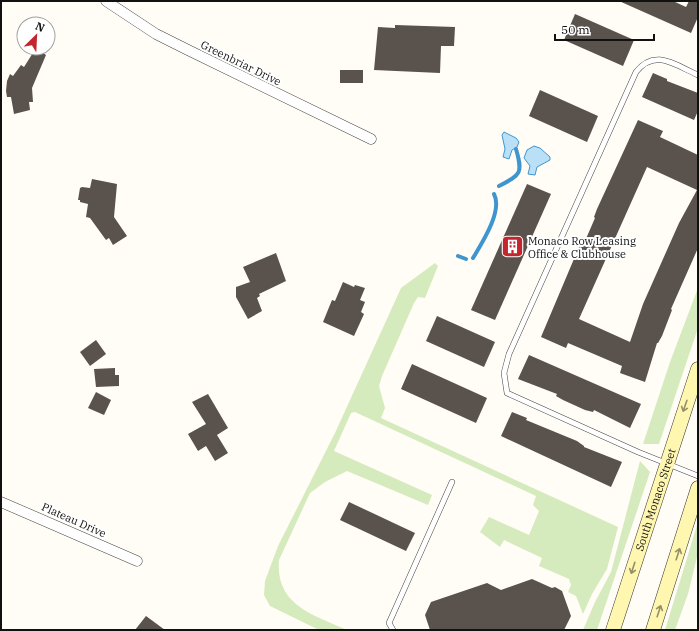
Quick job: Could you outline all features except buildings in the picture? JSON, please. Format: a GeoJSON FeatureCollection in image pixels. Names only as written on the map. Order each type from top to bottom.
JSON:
{"type":"FeatureCollection","features":[{"type":"Feature","properties":{"kind":"main road","name":"South Monaco Street"},"geometry":{"type":"LineString","coordinates":[[612,630],[698,369]]}},
{"type":"Feature","properties":{"kind":"main road"},"geometry":{"type":"LineString","coordinates":[[653,630],[698,488]]}},
{"type":"Feature","properties":{"kind":"street","name":"Greenbriar Drive"},"geometry":{"type":"LineString","coordinates":[[106,1],[156,34],[181,47],[371,138]]}},
{"type":"Feature","properties":{"kind":"street","name":"Plateau Drive"},"geometry":{"type":"LineString","coordinates":[[1,502],[137,561]]}},
{"type":"Feature","properties":{"kind":"lane"},"geometry":{"type":"LineString","coordinates":[[698,75],[660,59],[647,62],[636,72],[509,354],[504,373],[507,393],[666,464],[698,476]]}},
{"type":"Feature","properties":{"kind":"lane"},"geometry":{"type":"LineString","coordinates":[[393,630],[389,623],[452,482]]}},
{"type":"Feature","properties":{"kind":"green space"},"geometry":{"type":"Polygon","coordinates":[[[435,263],[438,266],[425,298],[418,297],[414,303],[382,376],[379,386],[385,408],[381,418],[618,527],[607,569],[592,594],[583,614],[576,596],[568,592],[571,585],[569,579],[539,566],[542,558],[504,540],[500,547],[480,532],[489,517],[529,535],[539,511],[533,505],[536,496],[355,412],[351,413],[334,451],[432,495],[428,505],[347,471],[325,482],[310,493],[279,560],[279,575],[283,588],[290,598],[299,606],[321,619],[347,630],[319,630],[270,606],[264,595],[265,581],[278,546],[335,433],[401,288],[435,263]]]}},
{"type":"Feature","properties":{"kind":"green space"},"geometry":{"type":"Polygon","coordinates":[[[698,288],[698,328],[659,444],[643,444],[670,362],[698,288]]]}},
{"type":"Feature","properties":{"kind":"green space"},"geometry":{"type":"Polygon","coordinates":[[[640,461],[650,472],[597,630],[583,630],[595,602],[611,572],[640,461]]]}},
{"type":"Feature","properties":{"kind":"green space"},"geometry":{"type":"Polygon","coordinates":[[[698,522],[698,553],[688,594],[675,630],[665,630],[698,522]]]}},
{"type":"Feature","properties":{"kind":"water"},"geometry":{"type":"Polygon","coordinates":[[[504,132],[516,138],[519,142],[517,147],[512,150],[509,159],[503,157],[505,149],[502,135],[504,132]]]}},
{"type":"Feature","properties":{"kind":"water"},"geometry":{"type":"Polygon","coordinates":[[[534,146],[540,148],[550,157],[550,160],[537,167],[535,175],[528,174],[530,166],[524,158],[527,150],[534,146]]]}},
{"type":"Feature","properties":{"kind":"waterway"},"geometry":{"type":"LineString","coordinates":[[499,186],[512,179],[518,172],[519,163],[516,149]]}},
{"type":"Feature","properties":{"kind":"waterway"},"geometry":{"type":"LineString","coordinates":[[473,258],[486,236],[494,218],[496,209],[494,194]]}},
{"type":"Feature","properties":{"kind":"waterway"},"geometry":{"type":"LineString","coordinates":[[458,256],[466,259]]}},
{"type":"Feature","properties":{"kind":"place","name":"Monaco Row Leasing Office & Clubhouse"},"geometry":{"type":"Point","coordinates":[513,247]}}]}
